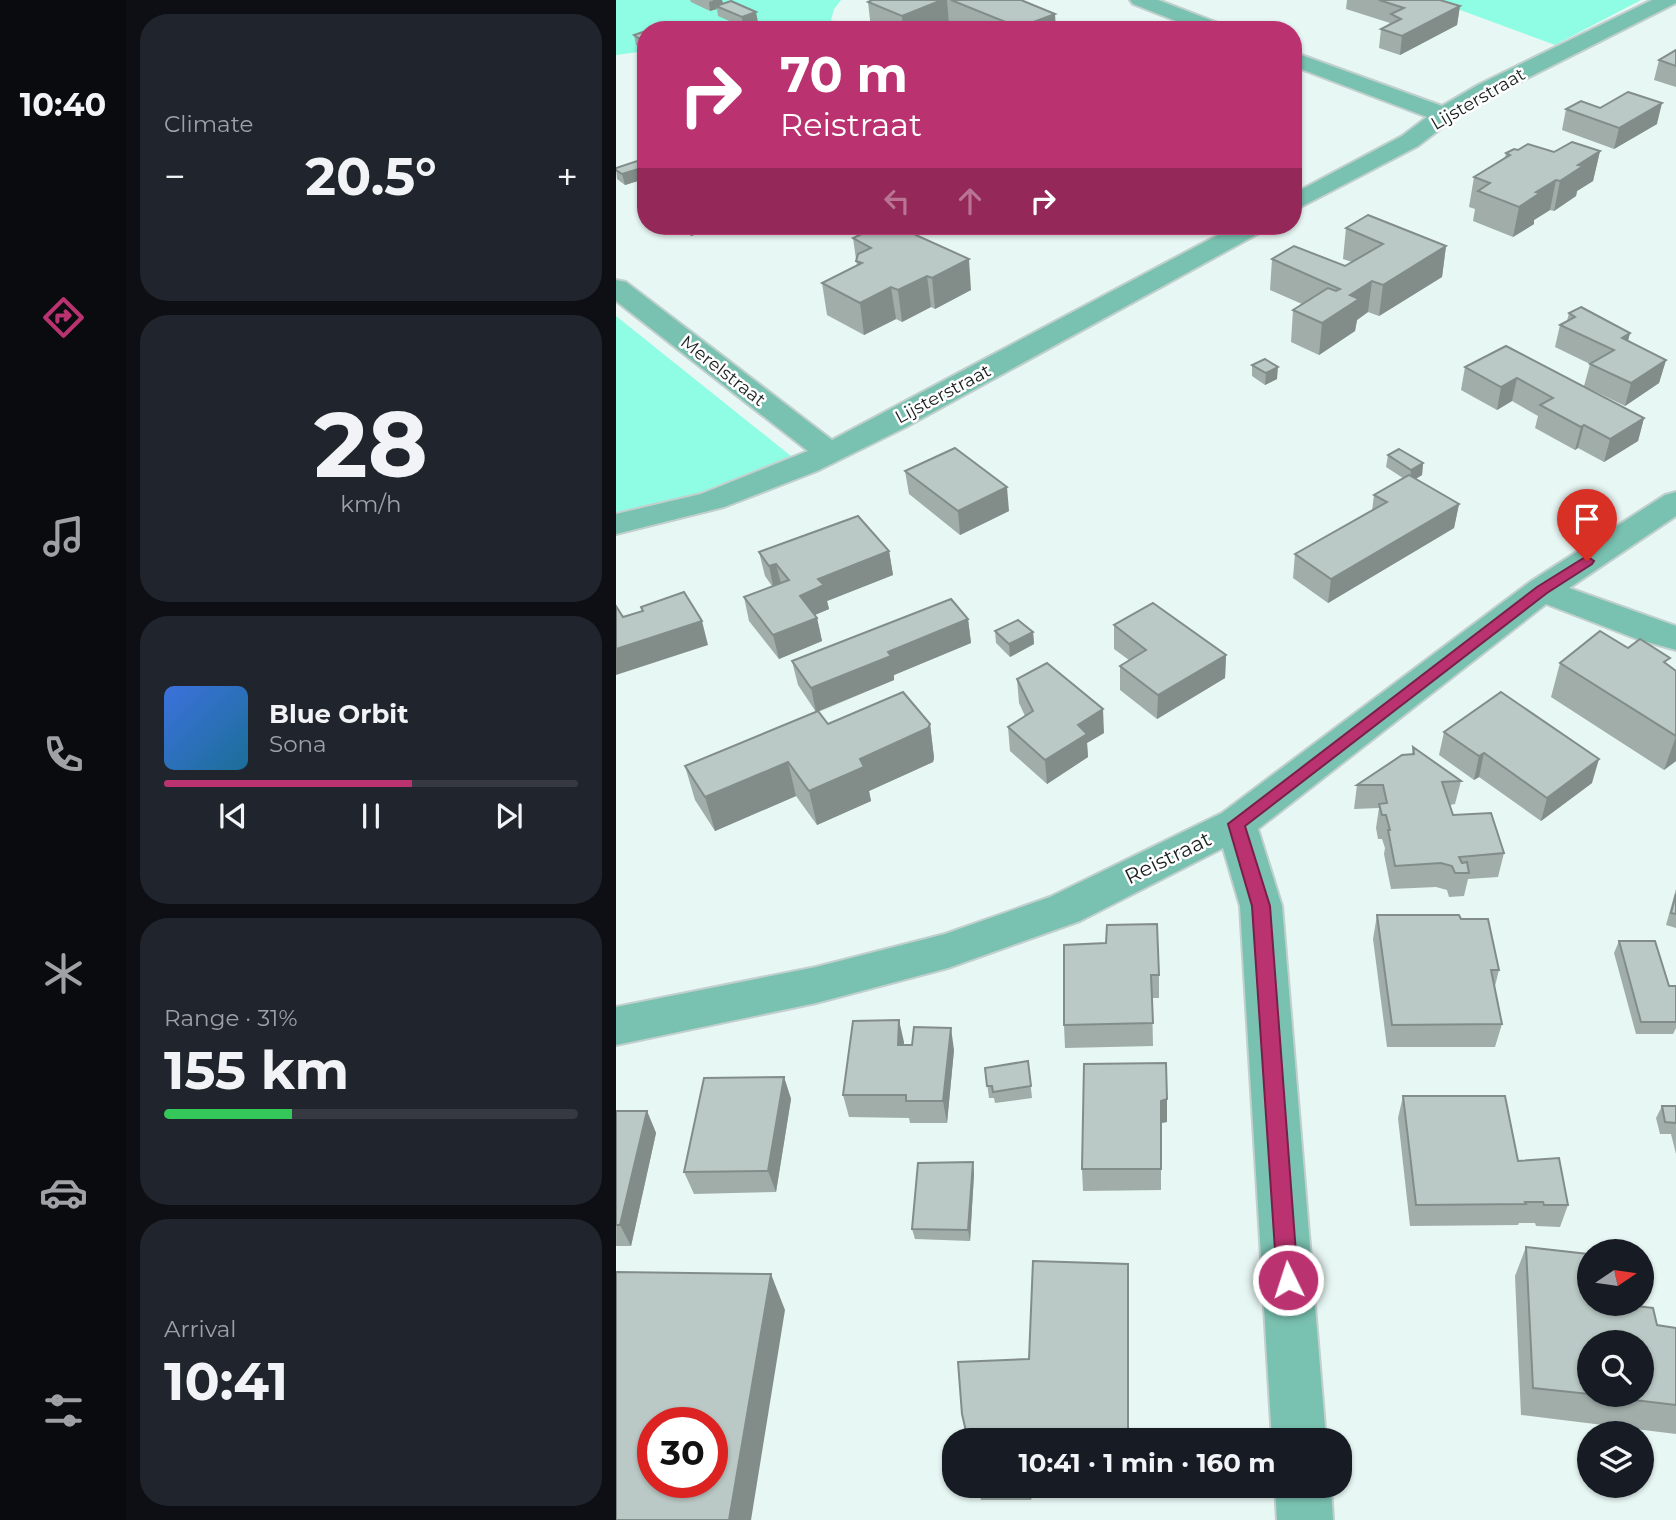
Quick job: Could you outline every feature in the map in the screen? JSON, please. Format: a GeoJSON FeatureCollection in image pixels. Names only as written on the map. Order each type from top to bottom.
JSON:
{"type":"FeatureCollection","features":[{"type":"Feature","properties":{"kind":"street"},"geometry":{"type":"LineString","coordinates":[[1140,0],[1195,21]]}},
{"type":"Feature","properties":{"kind":"street","name":"Lijsterstraat"},"geometry":{"type":"LineString","coordinates":[[1302,199],[1410,141],[1444,115],[1486,90],[1668,0]]}},
{"type":"Feature","properties":{"kind":"street"},"geometry":{"type":"LineString","coordinates":[[1302,61],[1444,115]]}},
{"type":"Feature","properties":{"kind":"street","name":"Lijsterstraat"},"geometry":{"type":"LineString","coordinates":[[616,524],[705,504],[829,453],[1237,235]]}},
{"type":"Feature","properties":{"kind":"street","name":"Merelstraat"},"geometry":{"type":"LineString","coordinates":[[616,288],[829,453]]}},
{"type":"Feature","properties":{"kind":"street","name":"Reistraat"},"geometry":{"type":"LineString","coordinates":[[616,1026],[816,985],[948,951],[1065,909],[1236,824],[1542,590],[1676,502]]}},
{"type":"Feature","properties":{"kind":"street"},"geometry":{"type":"LineString","coordinates":[[1542,590],[1650,631],[1676,638]]}},
{"type":"Feature","properties":{"kind":"street"},"geometry":{"type":"LineString","coordinates":[[1236,824],[1261,906],[1298,1428]]}},
{"type":"Feature","properties":{"kind":"street"},"geometry":{"type":"LineString","coordinates":[[1304,1498],[1305,1520]]}},
{"type":"Feature","properties":{"kind":"green space"},"geometry":{"type":"Polygon","coordinates":[[[616,0],[841,0],[834,9],[831,20],[834,21],[637,21],[637,52],[616,55],[616,0]]]}},
{"type":"Feature","properties":{"kind":"green space"},"geometry":{"type":"Polygon","coordinates":[[[1433,0],[1641,0],[1555,45],[1433,0]]]}},
{"type":"Feature","properties":{"kind":"green space"},"geometry":{"type":"Polygon","coordinates":[[[616,316],[791,456],[682,500],[616,514],[616,316]]]}},
{"type":"Feature","properties":{"kind":"building"},"geometry":{"type":"Polygon","coordinates":[[[942,0],[902,16],[868,2],[942,0]]]}},
{"type":"Feature","properties":{"kind":"building"},"geometry":{"type":"Polygon","coordinates":[[[951,0],[1021,0],[1055,14],[1036,21],[1003,21],[951,0]]]}},
{"type":"Feature","properties":{"kind":"building"},"geometry":{"type":"Polygon","coordinates":[[[1379,0],[1440,0],[1460,6],[1402,36],[1381,29],[1401,19],[1391,14],[1404,8],[1379,0]]]}},
{"type":"Feature","properties":{"kind":"building"},"geometry":{"type":"Polygon","coordinates":[[[731,1],[756,12],[742,17],[716,6],[731,1]]]}},
{"type":"Feature","properties":{"kind":"building"},"geometry":{"type":"Polygon","coordinates":[[[1676,50],[1676,66],[1659,60],[1676,50]]]}},
{"type":"Feature","properties":{"kind":"building"},"geometry":{"type":"Polygon","coordinates":[[[1628,92],[1662,103],[1619,128],[1566,109],[1581,101],[1600,108],[1628,92]]]}},
{"type":"Feature","properties":{"kind":"building"},"geometry":{"type":"Polygon","coordinates":[[[1572,142],[1600,151],[1560,181],[1556,180],[1536,192],[1540,193],[1519,207],[1478,191],[1490,183],[1474,177],[1510,155],[1506,153],[1528,144],[1554,152],[1572,142]]]}},
{"type":"Feature","properties":{"kind":"building"},"geometry":{"type":"Polygon","coordinates":[[[637,161],[637,169],[622,174],[616,168],[637,161]]]}},
{"type":"Feature","properties":{"kind":"building"},"geometry":{"type":"Polygon","coordinates":[[[1368,215],[1446,246],[1383,285],[1372,281],[1350,295],[1359,299],[1322,323],[1293,310],[1328,288],[1336,291],[1340,289],[1272,259],[1294,246],[1345,266],[1383,244],[1346,228],[1368,215]]]}},
{"type":"Feature","properties":{"kind":"building"},"geometry":{"type":"Polygon","coordinates":[[[860,235],[916,235],[969,259],[932,278],[927,276],[898,290],[891,287],[860,303],[822,283],[862,263],[856,261],[858,254],[871,248],[853,238],[860,235]]]}},
{"type":"Feature","properties":{"kind":"building"},"geometry":{"type":"Polygon","coordinates":[[[1581,307],[1630,333],[1622,338],[1666,360],[1631,383],[1590,364],[1614,350],[1560,325],[1575,317],[1569,313],[1581,307]]]}},
{"type":"Feature","properties":{"kind":"building"},"geometry":{"type":"Polygon","coordinates":[[[1506,346],[1644,418],[1610,439],[1540,405],[1553,398],[1517,378],[1501,387],[1465,367],[1506,346]]]}},
{"type":"Feature","properties":{"kind":"building"},"geometry":{"type":"Polygon","coordinates":[[[1265,359],[1278,367],[1266,373],[1252,365],[1265,359]]]}},
{"type":"Feature","properties":{"kind":"building"},"geometry":{"type":"Polygon","coordinates":[[[955,448],[1007,487],[958,511],[905,471],[955,448]]]}},
{"type":"Feature","properties":{"kind":"building"},"geometry":{"type":"Polygon","coordinates":[[[1399,449],[1423,463],[1411,470],[1388,455],[1399,449]]]}},
{"type":"Feature","properties":{"kind":"building"},"geometry":{"type":"Polygon","coordinates":[[[1409,475],[1459,504],[1331,579],[1295,554],[1387,502],[1374,495],[1409,475]]]}},
{"type":"Feature","properties":{"kind":"building"},"geometry":{"type":"Polygon","coordinates":[[[858,516],[889,551],[818,579],[824,585],[800,596],[817,618],[773,635],[744,597],[789,580],[776,564],[769,566],[759,552],[858,516]]]}},
{"type":"Feature","properties":{"kind":"building"},"geometry":{"type":"Polygon","coordinates":[[[684,592],[702,621],[616,649],[616,606],[623,617],[643,611],[641,607],[684,592]]]}},
{"type":"Feature","properties":{"kind":"building"},"geometry":{"type":"Polygon","coordinates":[[[951,599],[968,619],[888,652],[891,656],[811,688],[792,661],[951,599]]]}},
{"type":"Feature","properties":{"kind":"building"},"geometry":{"type":"Polygon","coordinates":[[[1153,603],[1226,655],[1158,695],[1120,666],[1146,650],[1114,625],[1153,603]]]}},
{"type":"Feature","properties":{"kind":"building"},"geometry":{"type":"Polygon","coordinates":[[[1018,620],[1033,632],[1009,644],[995,631],[1018,620]]]}},
{"type":"Feature","properties":{"kind":"building"},"geometry":{"type":"Polygon","coordinates":[[[1600,631],[1628,648],[1640,639],[1670,658],[1664,662],[1676,671],[1676,736],[1560,663],[1600,631]]]}},
{"type":"Feature","properties":{"kind":"building"},"geometry":{"type":"Polygon","coordinates":[[[1047,663],[1103,709],[1078,725],[1087,734],[1045,760],[1008,727],[1033,711],[1017,679],[1047,663]]]}},
{"type":"Feature","properties":{"kind":"building"},"geometry":{"type":"Polygon","coordinates":[[[903,692],[930,724],[928,728],[860,759],[864,767],[809,791],[788,762],[705,797],[685,766],[818,711],[828,724],[903,692]]]}},
{"type":"Feature","properties":{"kind":"building"},"geometry":{"type":"Polygon","coordinates":[[[1501,692],[1599,759],[1547,798],[1484,753],[1479,756],[1444,732],[1501,692]]]}},
{"type":"Feature","properties":{"kind":"building"},"geometry":{"type":"Polygon","coordinates":[[[1413,747],[1461,781],[1442,782],[1453,815],[1491,813],[1504,853],[1459,857],[1462,863],[1467,862],[1469,873],[1455,873],[1452,866],[1441,863],[1395,866],[1390,830],[1386,815],[1382,815],[1379,804],[1387,803],[1383,785],[1357,785],[1402,755],[1414,754],[1413,747]]]}},
{"type":"Feature","properties":{"kind":"building"},"geometry":{"type":"Polygon","coordinates":[[[1676,894],[1676,914],[1671,913],[1676,894]]]}},
{"type":"Feature","properties":{"kind":"building"},"geometry":{"type":"Polygon","coordinates":[[[1377,915],[1459,915],[1461,919],[1488,919],[1499,970],[1491,970],[1502,1024],[1392,1025],[1377,915]]]}},
{"type":"Feature","properties":{"kind":"building"},"geometry":{"type":"Polygon","coordinates":[[[1157,924],[1159,975],[1151,975],[1153,1023],[1064,1025],[1064,945],[1106,943],[1107,925],[1157,924]]]}},
{"type":"Feature","properties":{"kind":"building"},"geometry":{"type":"Polygon","coordinates":[[[1619,941],[1655,941],[1669,986],[1676,986],[1676,1022],[1641,1022],[1619,941]]]}},
{"type":"Feature","properties":{"kind":"building"},"geometry":{"type":"Polygon","coordinates":[[[899,1020],[898,1045],[912,1045],[914,1027],[951,1028],[943,1101],[906,1101],[906,1095],[843,1095],[853,1021],[899,1020]]]}},
{"type":"Feature","properties":{"kind":"building"},"geometry":{"type":"Polygon","coordinates":[[[1028,1061],[1031,1086],[993,1092],[992,1086],[987,1086],[985,1068],[1028,1061]]]}},
{"type":"Feature","properties":{"kind":"building"},"geometry":{"type":"Polygon","coordinates":[[[1166,1063],[1167,1099],[1161,1101],[1161,1169],[1082,1169],[1084,1064],[1166,1063]]]}},
{"type":"Feature","properties":{"kind":"building"},"geometry":{"type":"Polygon","coordinates":[[[784,1077],[768,1171],[684,1172],[704,1078],[784,1077]]]}},
{"type":"Feature","properties":{"kind":"building"},"geometry":{"type":"Polygon","coordinates":[[[1403,1096],[1505,1096],[1518,1161],[1559,1158],[1568,1205],[1525,1202],[1526,1204],[1416,1205],[1403,1096]]]}},
{"type":"Feature","properties":{"kind":"building"},"geometry":{"type":"Polygon","coordinates":[[[1662,1106],[1676,1106],[1676,1123],[1665,1122],[1662,1106]]]}},
{"type":"Feature","properties":{"kind":"building"},"geometry":{"type":"Polygon","coordinates":[[[616,1111],[647,1111],[620,1225],[616,1225],[616,1111]]]}},
{"type":"Feature","properties":{"kind":"building"},"geometry":{"type":"Polygon","coordinates":[[[973,1162],[968,1230],[912,1229],[918,1163],[973,1162]]]}},
{"type":"Feature","properties":{"kind":"building"},"geometry":{"type":"Polygon","coordinates":[[[1526,1247],[1577,1253],[1577,1316],[1654,1316],[1654,1312],[1657,1325],[1676,1328],[1676,1405],[1654,1402],[1654,1330],[1577,1330],[1577,1393],[1533,1388],[1526,1247]]]}},
{"type":"Feature","properties":{"kind":"building"},"geometry":{"type":"Polygon","coordinates":[[[1033,1261],[1128,1264],[1128,1428],[965,1428],[958,1362],[1029,1359],[1033,1261]]]}},
{"type":"Feature","properties":{"kind":"building"},"geometry":{"type":"Polygon","coordinates":[[[616,1272],[771,1274],[729,1520],[616,1520],[616,1272]]]}},
{"type":"Feature","properties":{"kind":"route"},"geometry":{"type":"LineString","coordinates":[[1288,1280],[1261,906],[1236,824],[1542,590],[1587,561]]}}]}
